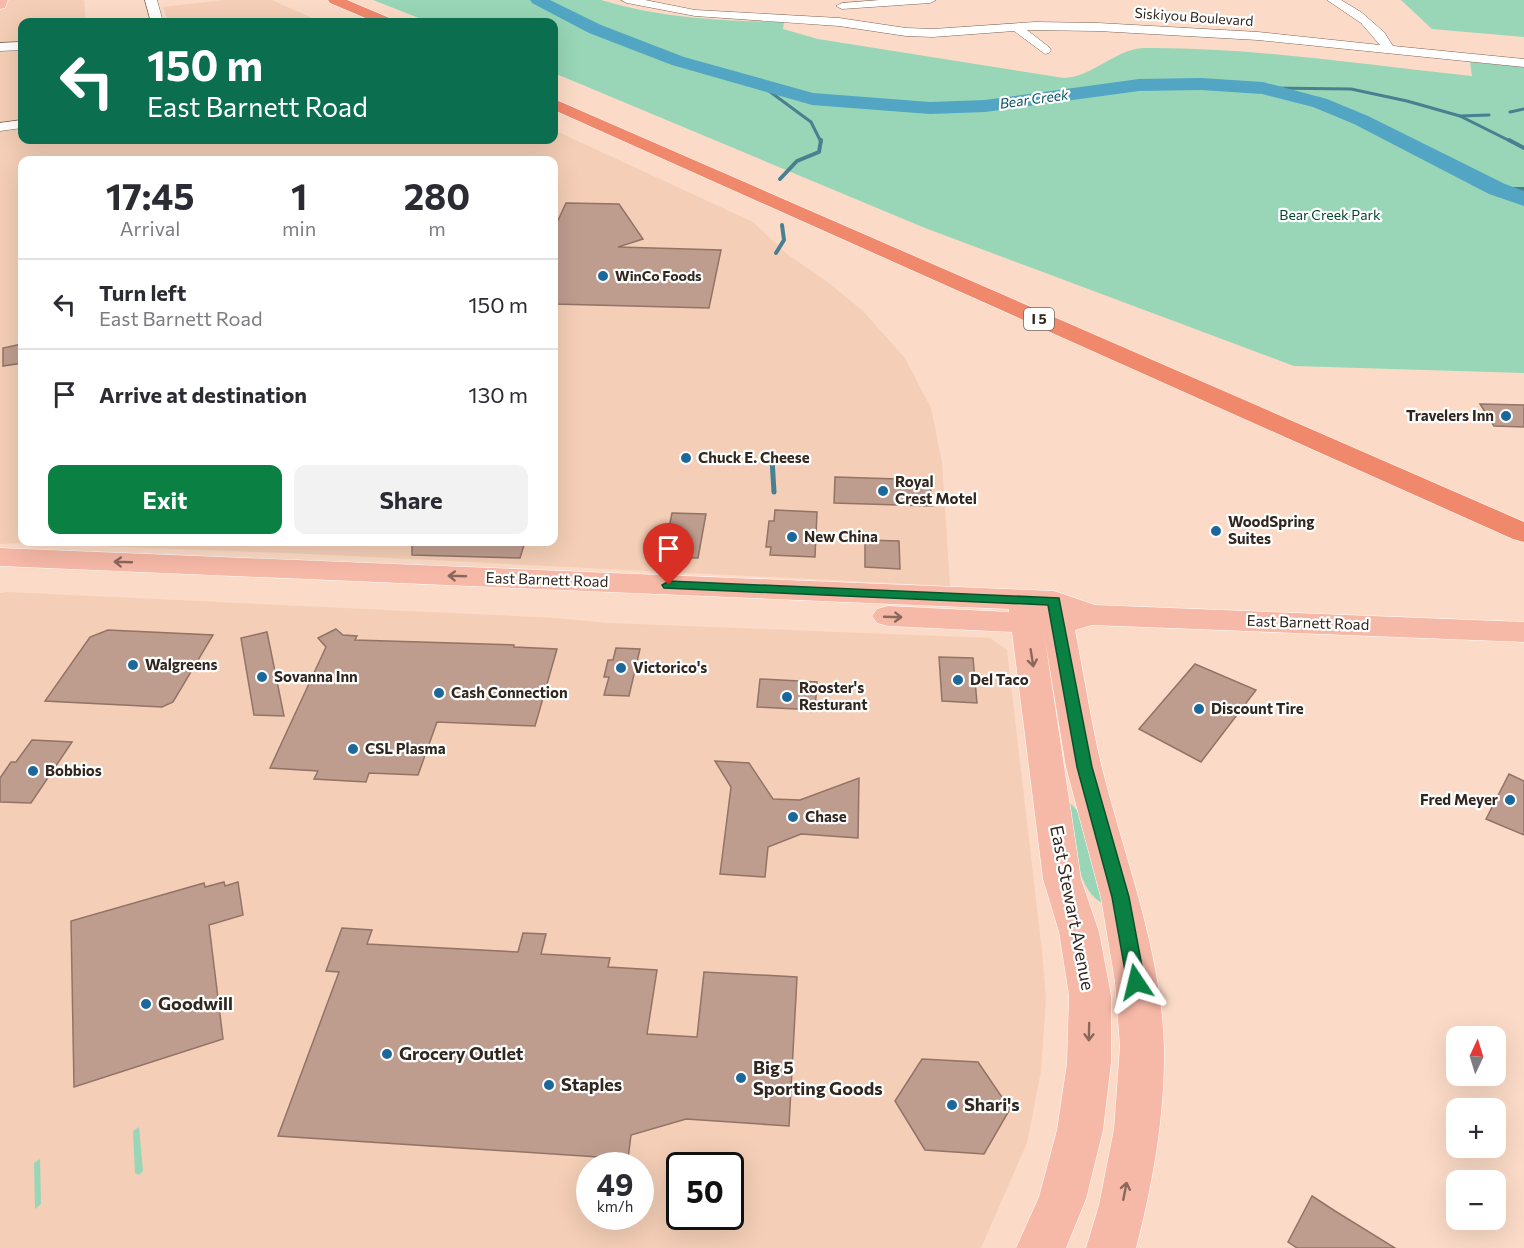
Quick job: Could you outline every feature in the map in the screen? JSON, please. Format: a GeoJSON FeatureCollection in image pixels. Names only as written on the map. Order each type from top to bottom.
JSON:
{"type":"FeatureCollection","features":[{"type":"Feature","properties":{"kind":"highway"},"geometry":{"type":"LineString","coordinates":[[316,0],[359,18]]}},
{"type":"Feature","properties":{"kind":"highway"},"geometry":{"type":"LineString","coordinates":[[335,0],[378,18]]}},
{"type":"Feature","properties":{"kind":"highway","name":"I 5"},"geometry":{"type":"LineString","coordinates":[[558,97],[1524,517]]}},
{"type":"Feature","properties":{"kind":"highway","name":"I 5"},"geometry":{"type":"LineString","coordinates":[[558,106],[1524,533]]}},
{"type":"Feature","properties":{"kind":"main road","name":"East Barnett Road"},"geometry":{"type":"LineString","coordinates":[[0,557],[359,572],[1051,612]]}},
{"type":"Feature","properties":{"kind":"main road"},"geometry":{"type":"LineString","coordinates":[[223,588],[228,580],[238,577],[322,581],[359,572]]}},
{"type":"Feature","properties":{"kind":"main road","name":"East Barnett Road"},"geometry":{"type":"LineString","coordinates":[[0,578],[223,588],[1051,612],[1524,632]]}},
{"type":"Feature","properties":{"kind":"main road"},"geometry":{"type":"LineString","coordinates":[[1051,612],[1084,767],[1121,897],[1136,982],[1142,1046],[1137,1129],[1123,1205],[1111,1248]]}},
{"type":"Feature","properties":{"kind":"main road","name":"East Stewart Avenue"},"geometry":{"type":"LineString","coordinates":[[1042,1248],[1062,1199],[1080,1130],[1089,1063],[1090,995],[1079,932],[1062,879],[1051,612]]}},
{"type":"Feature","properties":{"kind":"street"},"geometry":{"type":"LineString","coordinates":[[151,0],[156,18]]}},
{"type":"Feature","properties":{"kind":"street"},"geometry":{"type":"LineString","coordinates":[[842,5],[930,0]]}},
{"type":"Feature","properties":{"kind":"street"},"geometry":{"type":"LineString","coordinates":[[1333,0],[1363,18],[1383,39],[1388,49]]}},
{"type":"Feature","properties":{"kind":"street","name":"Siskiyou Boulevard"},"geometry":{"type":"LineString","coordinates":[[622,2],[660,12],[717,19],[789,20],[839,27],[933,33],[1016,27],[1078,26],[1206,33],[1524,63]]}},
{"type":"Feature","properties":{"kind":"street"},"geometry":{"type":"LineString","coordinates":[[839,27],[842,5]]}},
{"type":"Feature","properties":{"kind":"street"},"geometry":{"type":"LineString","coordinates":[[842,5],[860,20],[892,30]]}},
{"type":"Feature","properties":{"kind":"street"},"geometry":{"type":"LineString","coordinates":[[1016,27],[1045,50]]}},
{"type":"Feature","properties":{"kind":"street"},"geometry":{"type":"LineString","coordinates":[[0,46],[18,46]]}},
{"type":"Feature","properties":{"kind":"street"},"geometry":{"type":"LineString","coordinates":[[0,127],[18,125]]}},
{"type":"Feature","properties":{"kind":"shaded area"},"geometry":{"type":"Polygon","coordinates":[[[0,0],[84,0],[86,18],[18,18],[18,144],[558,144],[558,132],[753,222],[787,254],[829,283],[863,311],[905,358],[931,408],[942,462],[950,586],[103,546],[558,546],[558,156],[18,156],[18,543],[0,544],[0,0]]]}},
{"type":"Feature","properties":{"kind":"shaded area"},"geometry":{"type":"Polygon","coordinates":[[[224,0],[272,0],[312,18],[167,18],[163,7],[224,0]]]}},
{"type":"Feature","properties":{"kind":"shaded area"},"geometry":{"type":"Polygon","coordinates":[[[0,593],[555,618],[609,623],[990,638],[1007,650],[1046,998],[1041,1071],[1027,1143],[981,1248],[0,1248],[0,593]]]}},
{"type":"Feature","properties":{"kind":"green space","name":"Bear Creek Park"},"geometry":{"type":"Polygon","coordinates":[[[373,0],[601,0],[668,15],[784,22],[783,29],[818,39],[1064,78],[1085,73],[1123,53],[1144,48],[1226,50],[1472,76],[1470,62],[1524,67],[1524,373],[1294,366],[925,228],[558,75],[558,18],[419,18],[373,0]]]}},
{"type":"Feature","properties":{"kind":"green space"},"geometry":{"type":"Polygon","coordinates":[[[1401,0],[1524,0],[1524,37],[1432,29],[1401,0]]]}},
{"type":"Feature","properties":{"kind":"green space"},"geometry":{"type":"Polygon","coordinates":[[[1069,803],[1076,809],[1087,833],[1104,904],[1094,897],[1086,886],[1076,859],[1069,803]]]}},
{"type":"Feature","properties":{"kind":"green space"},"geometry":{"type":"Polygon","coordinates":[[[139,1127],[143,1171],[139,1175],[135,1173],[133,1131],[139,1127]]]}},
{"type":"Feature","properties":{"kind":"green space"},"geometry":{"type":"Polygon","coordinates":[[[40,1159],[41,1204],[35,1209],[34,1163],[40,1159]]]}},
{"type":"Feature","properties":{"kind":"building"},"geometry":{"type":"Polygon","coordinates":[[[566,203],[619,204],[643,239],[618,247],[721,250],[709,308],[558,304],[558,220],[566,203]]]}},
{"type":"Feature","properties":{"kind":"building"},"geometry":{"type":"Polygon","coordinates":[[[18,345],[18,364],[3,366],[3,348],[18,345]]]}},
{"type":"Feature","properties":{"kind":"building","name":"Travelers Inn"},"geometry":{"type":"Polygon","coordinates":[[[1480,404],[1524,405],[1524,427],[1494,426],[1480,404]]]}},
{"type":"Feature","properties":{"kind":"building","name":"Royal Crest Motel"},"geometry":{"type":"Polygon","coordinates":[[[835,477],[930,480],[932,506],[834,503],[835,477]]]}},
{"type":"Feature","properties":{"kind":"building","name":"New China"},"geometry":{"type":"Polygon","coordinates":[[[775,510],[817,512],[815,557],[770,555],[771,547],[766,547],[769,521],[774,521],[775,510]]]}},
{"type":"Feature","properties":{"kind":"building"},"geometry":{"type":"Polygon","coordinates":[[[672,513],[706,514],[698,558],[663,557],[672,513]]]}},
{"type":"Feature","properties":{"kind":"building"},"geometry":{"type":"Polygon","coordinates":[[[865,540],[899,541],[900,569],[865,567],[865,540]]]}},
{"type":"Feature","properties":{"kind":"building"},"geometry":{"type":"Polygon","coordinates":[[[412,546],[524,546],[520,558],[412,555],[412,546]]]}},
{"type":"Feature","properties":{"kind":"building"},"geometry":{"type":"Polygon","coordinates":[[[336,629],[343,635],[357,636],[355,640],[514,645],[514,647],[557,649],[535,726],[437,722],[418,775],[369,773],[366,782],[314,779],[318,771],[270,768],[326,647],[318,638],[336,629]]]}},
{"type":"Feature","properties":{"kind":"building","name":"Walgreens"},"geometry":{"type":"Polygon","coordinates":[[[108,630],[213,635],[173,702],[162,707],[45,701],[90,637],[108,630]]]}},
{"type":"Feature","properties":{"kind":"building"},"geometry":{"type":"Polygon","coordinates":[[[267,632],[284,716],[254,715],[241,638],[267,632]]]}},
{"type":"Feature","properties":{"kind":"building","name":"Victorico's"},"geometry":{"type":"Polygon","coordinates":[[[616,648],[640,649],[629,696],[604,695],[609,677],[604,677],[608,660],[613,660],[616,648]]]}},
{"type":"Feature","properties":{"kind":"building","name":"Del Taco"},"geometry":{"type":"Polygon","coordinates":[[[939,657],[973,658],[977,703],[942,701],[939,657]]]}},
{"type":"Feature","properties":{"kind":"building","name":"Discount Tire"},"geometry":{"type":"Polygon","coordinates":[[[1195,664],[1256,690],[1201,762],[1139,729],[1195,664]]]}},
{"type":"Feature","properties":{"kind":"building","name":"Rooster's Resturant"},"geometry":{"type":"Polygon","coordinates":[[[760,679],[817,682],[815,710],[757,707],[760,679]]]}},
{"type":"Feature","properties":{"kind":"building","name":"Bobbios"},"geometry":{"type":"Polygon","coordinates":[[[32,740],[72,742],[31,803],[0,802],[0,778],[11,762],[16,762],[32,740]]]}},
{"type":"Feature","properties":{"kind":"building","name":"Chase"},"geometry":{"type":"Polygon","coordinates":[[[715,761],[749,763],[773,799],[800,800],[859,778],[858,838],[801,834],[768,847],[765,877],[720,874],[731,787],[715,761]]]}},
{"type":"Feature","properties":{"kind":"building","name":"Fred Meyer"},"geometry":{"type":"Polygon","coordinates":[[[1509,774],[1524,781],[1524,835],[1486,819],[1509,774]]]}},
{"type":"Feature","properties":{"kind":"building","name":"Goodwill"},"geometry":{"type":"Polygon","coordinates":[[[224,882],[225,886],[238,882],[243,915],[209,925],[223,1039],[74,1087],[71,921],[204,883],[205,887],[224,882]]]}},
{"type":"Feature","properties":{"kind":"building"},"geometry":{"type":"Polygon","coordinates":[[[342,928],[372,930],[367,944],[518,952],[523,933],[546,934],[541,954],[610,958],[608,967],[657,970],[647,1034],[697,1037],[704,972],[797,977],[789,1126],[686,1119],[631,1135],[629,1152],[576,1152],[576,1156],[278,1136],[339,972],[326,971],[342,928]]]}},
{"type":"Feature","properties":{"kind":"building","name":"Shari's"},"geometry":{"type":"Polygon","coordinates":[[[922,1059],[978,1062],[1010,1109],[984,1154],[925,1150],[895,1101],[922,1059]]]}},
{"type":"Feature","properties":{"kind":"building"},"geometry":{"type":"Polygon","coordinates":[[[1312,1196],[1395,1248],[1297,1248],[1288,1242],[1312,1196]]]}},
{"type":"Feature","properties":{"kind":"waterway","name":"Bear Creek"},"geometry":{"type":"LineString","coordinates":[[538,0],[595,29],[678,61],[812,99],[930,108],[985,106],[1139,85],[1201,84],[1263,88],[1320,103],[1361,120],[1497,189],[1524,199]]}},
{"type":"Feature","properties":{"kind":"waterway"},"geometry":{"type":"LineString","coordinates":[[758,83],[811,122],[821,142]]}},
{"type":"Feature","properties":{"kind":"waterway"},"geometry":{"type":"LineString","coordinates":[[1263,88],[1351,89],[1407,101],[1460,116]]}},
{"type":"Feature","properties":{"kind":"waterway"},"geometry":{"type":"LineString","coordinates":[[1510,112],[1524,109]]}},
{"type":"Feature","properties":{"kind":"waterway"},"geometry":{"type":"LineString","coordinates":[[1460,116],[1489,115]]}},
{"type":"Feature","properties":{"kind":"waterway"},"geometry":{"type":"LineString","coordinates":[[1460,116],[1512,142]]}},
{"type":"Feature","properties":{"kind":"waterway"},"geometry":{"type":"LineString","coordinates":[[1509,140],[1524,148]]}},
{"type":"Feature","properties":{"kind":"waterway"},"geometry":{"type":"LineString","coordinates":[[780,179],[797,161],[819,152],[821,142]]}},
{"type":"Feature","properties":{"kind":"waterway"},"geometry":{"type":"LineString","coordinates":[[1497,189],[1524,189]]}},
{"type":"Feature","properties":{"kind":"waterway"},"geometry":{"type":"LineString","coordinates":[[776,253],[784,240],[782,225]]}},
{"type":"Feature","properties":{"kind":"waterway"},"geometry":{"type":"LineString","coordinates":[[772,459],[774,492]]}},
{"type":"Feature","properties":{"kind":"place","name":"WinCo Foods"},"geometry":{"type":"Point","coordinates":[603,276]}},
{"type":"Feature","properties":{"kind":"place","name":"Travelers Inn"},"geometry":{"type":"Point","coordinates":[1506,416]}},
{"type":"Feature","properties":{"kind":"place","name":"Chuck E. Cheese"},"geometry":{"type":"Point","coordinates":[686,458]}},
{"type":"Feature","properties":{"kind":"place","name":"Royal Crest Motel"},"geometry":{"type":"Point","coordinates":[883,491]}},
{"type":"Feature","properties":{"kind":"place","name":"WoodSpring Suites"},"geometry":{"type":"Point","coordinates":[1216,531]}},
{"type":"Feature","properties":{"kind":"place","name":"New China"},"geometry":{"type":"Point","coordinates":[792,537]}},
{"type":"Feature","properties":{"kind":"place","name":"Walgreens"},"geometry":{"type":"Point","coordinates":[133,665]}},
{"type":"Feature","properties":{"kind":"place","name":"Victorico's"},"geometry":{"type":"Point","coordinates":[621,668]}},
{"type":"Feature","properties":{"kind":"place","name":"Sovanna Inn"},"geometry":{"type":"Point","coordinates":[262,677]}},
{"type":"Feature","properties":{"kind":"place","name":"Del Taco"},"geometry":{"type":"Point","coordinates":[958,680]}},
{"type":"Feature","properties":{"kind":"place","name":"Cash Connection"},"geometry":{"type":"Point","coordinates":[439,693]}},
{"type":"Feature","properties":{"kind":"place","name":"Rooster's Resturant"},"geometry":{"type":"Point","coordinates":[787,697]}},
{"type":"Feature","properties":{"kind":"place","name":"Discount Tire"},"geometry":{"type":"Point","coordinates":[1199,709]}},
{"type":"Feature","properties":{"kind":"place","name":"CSL Plasma"},"geometry":{"type":"Point","coordinates":[353,749]}},
{"type":"Feature","properties":{"kind":"place","name":"Bobbios"},"geometry":{"type":"Point","coordinates":[33,771]}},
{"type":"Feature","properties":{"kind":"place","name":"Fred Meyer"},"geometry":{"type":"Point","coordinates":[1510,800]}},
{"type":"Feature","properties":{"kind":"place","name":"Chase"},"geometry":{"type":"Point","coordinates":[793,817]}},
{"type":"Feature","properties":{"kind":"place","name":"Goodwill"},"geometry":{"type":"Point","coordinates":[146,1004]}},
{"type":"Feature","properties":{"kind":"place","name":"Grocery Outlet"},"geometry":{"type":"Point","coordinates":[387,1054]}},
{"type":"Feature","properties":{"kind":"place","name":"Big 5 Sporting Goods"},"geometry":{"type":"Point","coordinates":[741,1078]}},
{"type":"Feature","properties":{"kind":"place","name":"Staples"},"geometry":{"type":"Point","coordinates":[549,1085]}},
{"type":"Feature","properties":{"kind":"place","name":"Shari's"},"geometry":{"type":"Point","coordinates":[952,1105]}},
{"type":"Feature","properties":{"kind":"route"},"geometry":{"type":"LineString","coordinates":[[669,585],[1054,601],[1084,767],[1121,897],[1136,982]]}}]}
